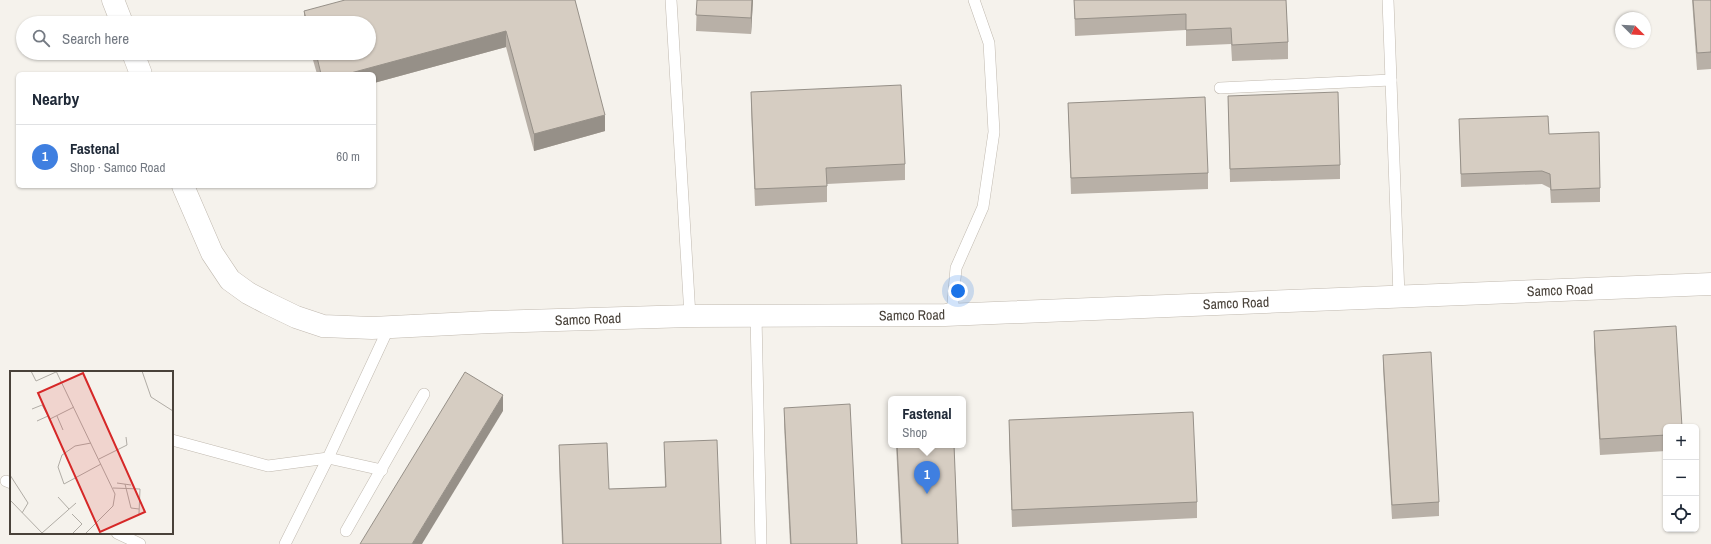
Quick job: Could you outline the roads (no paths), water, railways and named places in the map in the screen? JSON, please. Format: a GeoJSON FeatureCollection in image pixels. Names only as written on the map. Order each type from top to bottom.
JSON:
{"type":"FeatureCollection","features":[{"type":"Feature","properties":{"kind":"street"},"geometry":{"type":"LineString","coordinates":[[113,0],[119,16]]}},
{"type":"Feature","properties":{"kind":"street"},"geometry":{"type":"LineString","coordinates":[[136,60],[140,72]]}},
{"type":"Feature","properties":{"kind":"street","name":"Samco Road"},"geometry":{"type":"LineString","coordinates":[[184,188],[212,253],[230,280],[248,293],[296,317],[323,326],[389,327],[690,316],[952,314],[1711,284]]}},
{"type":"Feature","properties":{"kind":"lane"},"geometry":{"type":"LineString","coordinates":[[671,0],[690,316]]}},
{"type":"Feature","properties":{"kind":"lane"},"geometry":{"type":"LineString","coordinates":[[952,314],[956,268],[983,207],[994,132],[989,43],[974,0]]}},
{"type":"Feature","properties":{"kind":"lane"},"geometry":{"type":"LineString","coordinates":[[1388,0],[1398,296]]}},
{"type":"Feature","properties":{"kind":"lane"},"geometry":{"type":"LineString","coordinates":[[1220,88],[1391,80]]}},
{"type":"Feature","properties":{"kind":"lane"},"geometry":{"type":"LineString","coordinates":[[756,316],[761,544]]}},
{"type":"Feature","properties":{"kind":"lane"},"geometry":{"type":"LineString","coordinates":[[285,544],[328,458],[389,327]]}},
{"type":"Feature","properties":{"kind":"lane"},"geometry":{"type":"LineString","coordinates":[[346,531],[424,394]]}},
{"type":"Feature","properties":{"kind":"lane"},"geometry":{"type":"LineString","coordinates":[[173,440],[268,466],[328,458],[382,470]]}},
{"type":"Feature","properties":{"kind":"lane"},"geometry":{"type":"LineString","coordinates":[[119,534],[140,544]]}},
{"type":"Feature","properties":{"kind":"place","name":"Fastenal"},"geometry":{"type":"Point","coordinates":[927,494]}}]}
